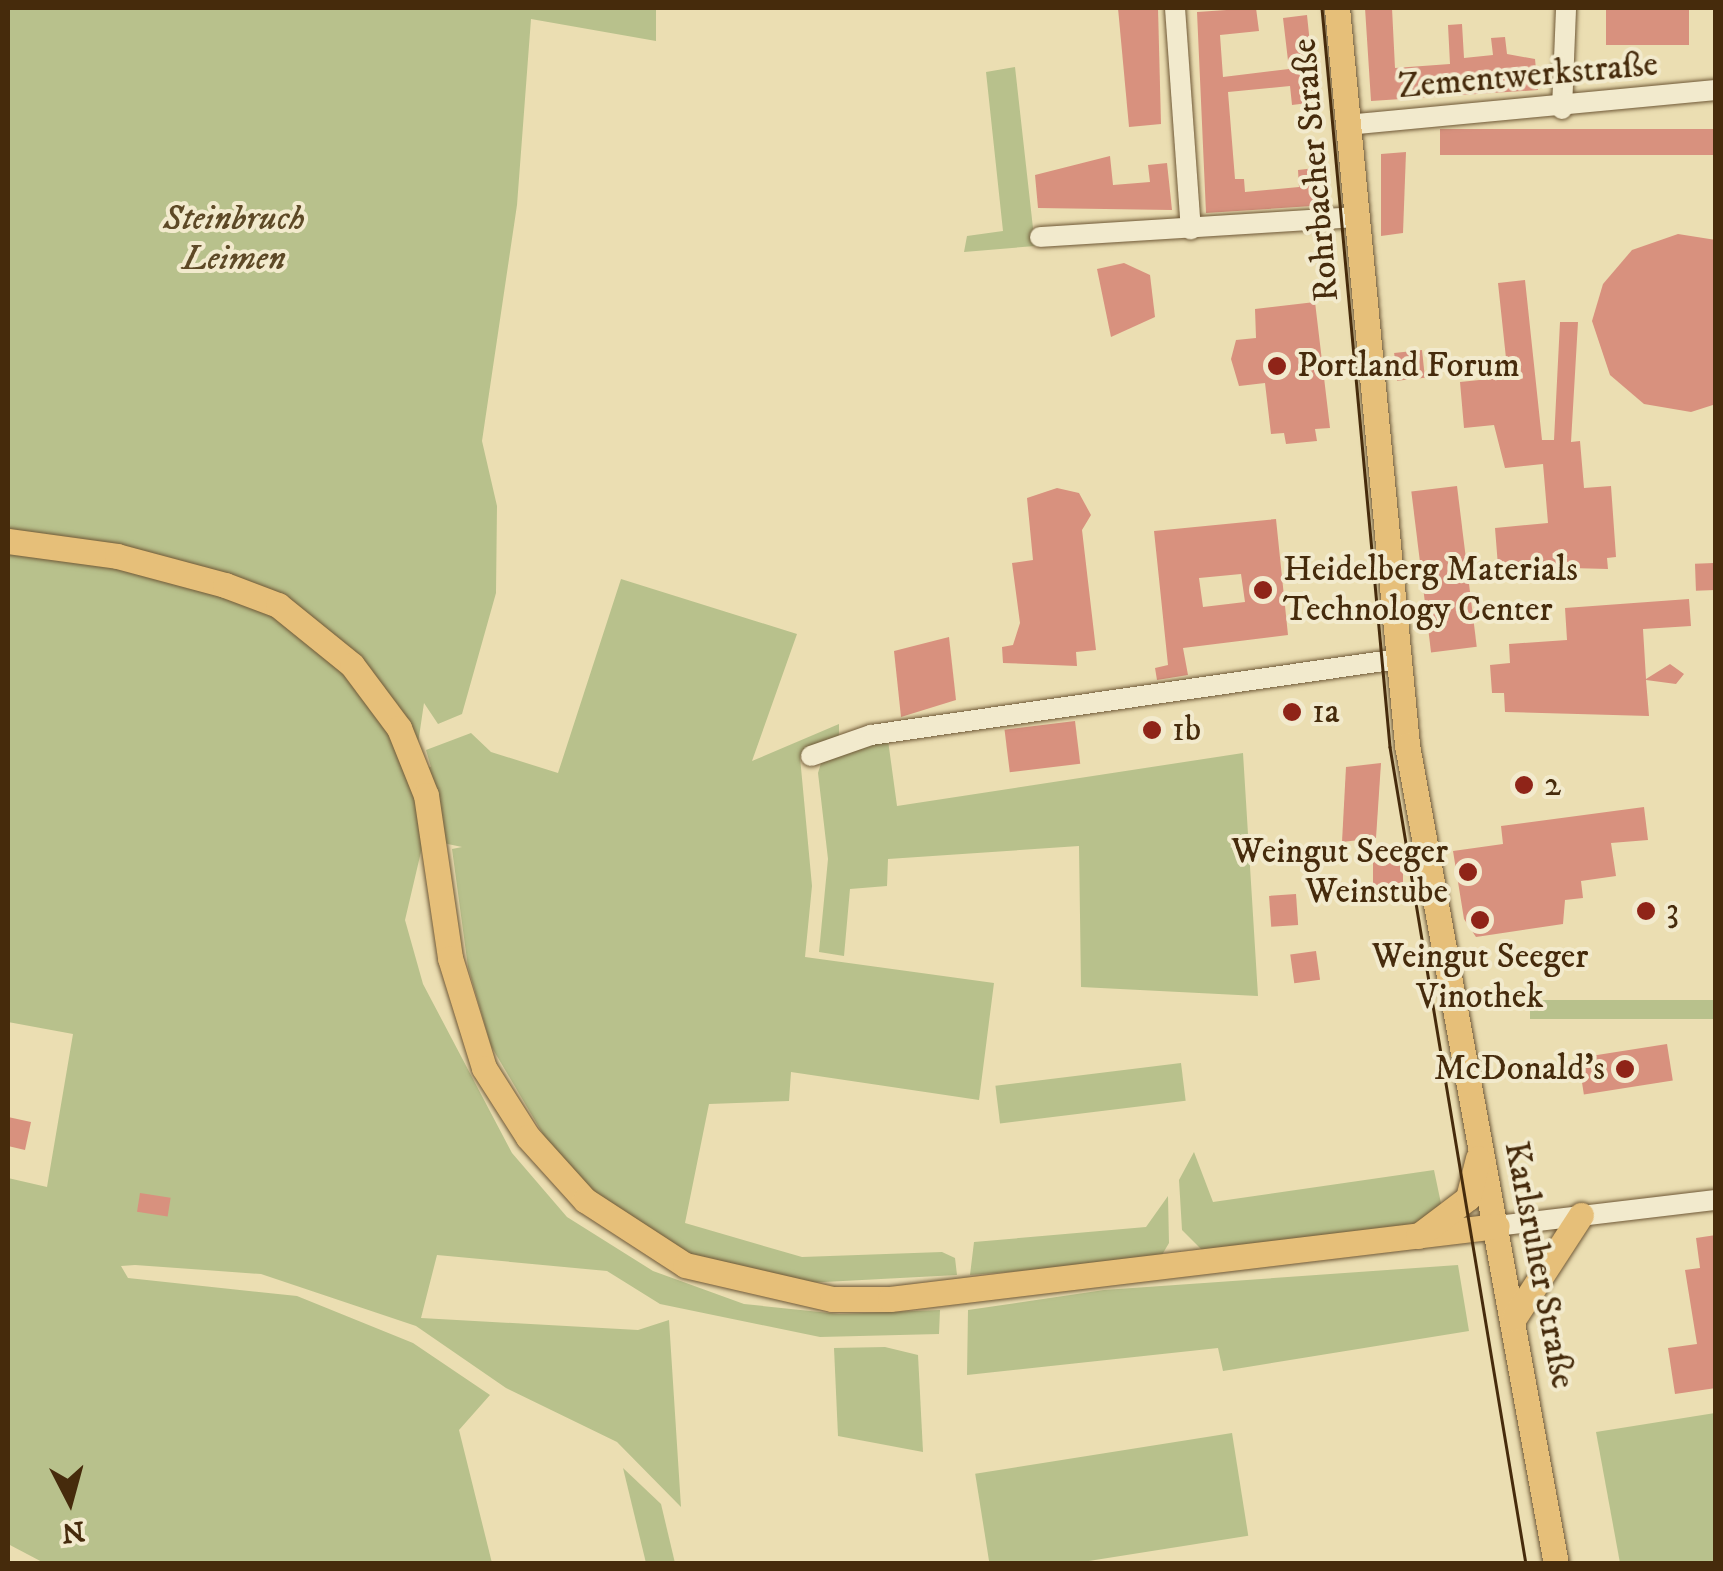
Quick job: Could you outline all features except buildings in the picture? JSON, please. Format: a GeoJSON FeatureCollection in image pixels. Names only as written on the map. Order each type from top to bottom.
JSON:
{"type":"FeatureCollection","features":[{"type":"Feature","properties":{"kind":"main road","name":"Rohrbacher Straße"},"geometry":{"type":"LineString","coordinates":[[1337,8],[1398,659],[1449,980]]}},
{"type":"Feature","properties":{"kind":"main road"},"geometry":{"type":"LineString","coordinates":[[8,541],[117,556],[254,595],[352,665],[406,741],[430,809],[469,1032],[511,1112],[557,1172],[641,1241],[732,1282],[832,1299],[932,1296],[1410,1242],[1497,1226]]}},
{"type":"Feature","properties":{"kind":"main road","name":"Karlsruher Straße"},"geometry":{"type":"LineString","coordinates":[[1449,980],[1514,1318],[1556,1564]]}},
{"type":"Feature","properties":{"kind":"main road"},"geometry":{"type":"LineString","coordinates":[[1410,1242],[1468,1198],[1482,1150]]}},
{"type":"Feature","properties":{"kind":"main road"},"geometry":{"type":"LineString","coordinates":[[1514,1318],[1581,1215]]}},
{"type":"Feature","properties":{"kind":"street"},"geometry":{"type":"LineString","coordinates":[[1176,8],[1192,229]]}},
{"type":"Feature","properties":{"kind":"street"},"geometry":{"type":"LineString","coordinates":[[1562,108],[1566,8]]}},
{"type":"Feature","properties":{"kind":"street","name":"Zementwerkstraße"},"geometry":{"type":"LineString","coordinates":[[1346,125],[1562,108],[1716,90]]}},
{"type":"Feature","properties":{"kind":"street"},"geometry":{"type":"LineString","coordinates":[[1040,237],[1354,216]]}},
{"type":"Feature","properties":{"kind":"street"},"geometry":{"type":"LineString","coordinates":[[811,756],[871,735],[1398,659]]}},
{"type":"Feature","properties":{"kind":"street"},"geometry":{"type":"LineString","coordinates":[[1497,1226],[1716,1200]]}},
{"type":"Feature","properties":{"kind":"green space","name":"Steinbruch Leimen"},"geometry":{"type":"Polygon","coordinates":[[[8,8],[656,8],[656,41],[531,19],[517,205],[482,441],[497,506],[496,593],[462,714],[438,724],[424,703],[415,764],[431,767],[426,750],[471,733],[491,752],[558,773],[621,579],[797,634],[752,761],[839,724],[839,742],[800,757],[812,886],[805,957],[994,983],[979,1100],[791,1072],[789,1101],[709,1104],[685,1223],[802,1257],[942,1252],[955,1258],[957,1275],[786,1284],[682,1253],[591,1195],[550,1146],[491,1046],[468,967],[452,849],[462,847],[424,839],[405,920],[423,984],[512,1153],[567,1217],[653,1271],[744,1304],[839,1314],[940,1310],[939,1334],[820,1337],[660,1304],[607,1271],[437,1255],[421,1318],[638,1330],[669,1320],[681,1507],[617,1442],[506,1388],[416,1326],[261,1274],[135,1265],[121,1266],[128,1278],[297,1296],[413,1343],[490,1395],[459,1430],[492,1563],[46,1564],[8,1544],[8,1178],[47,1187],[73,1034],[8,1022],[8,8]]]}},
{"type":"Feature","properties":{"kind":"green space"},"geometry":{"type":"Polygon","coordinates":[[[1015,67],[1035,246],[964,252],[967,236],[1003,231],[986,72],[1015,67]]]}},
{"type":"Feature","properties":{"kind":"green space"},"geometry":{"type":"Polygon","coordinates":[[[888,740],[897,806],[1243,753],[1258,996],[1081,987],[1079,846],[888,859],[887,886],[850,889],[844,956],[819,952],[828,859],[818,773],[822,760],[888,740]]]}},
{"type":"Feature","properties":{"kind":"green space"},"geometry":{"type":"Polygon","coordinates":[[[1530,1000],[1715,1000],[1715,1019],[1530,1019],[1530,1000]]]}},
{"type":"Feature","properties":{"kind":"green space"},"geometry":{"type":"Polygon","coordinates":[[[1181,1063],[1186,1101],[1000,1124],[995,1086],[1181,1063]]]}},
{"type":"Feature","properties":{"kind":"green space"},"geometry":{"type":"Polygon","coordinates":[[[1194,1152],[1213,1202],[1434,1170],[1443,1213],[1408,1227],[1207,1255],[1182,1230],[1179,1180],[1194,1152]]]}},
{"type":"Feature","properties":{"kind":"green space"},"geometry":{"type":"Polygon","coordinates":[[[1168,1196],[1169,1243],[1159,1260],[970,1275],[974,1242],[1146,1227],[1168,1196]]]}},
{"type":"Feature","properties":{"kind":"green space"},"geometry":{"type":"Polygon","coordinates":[[[1458,1265],[1469,1331],[1223,1371],[1218,1348],[967,1375],[968,1310],[1104,1290],[1458,1265]]]}},
{"type":"Feature","properties":{"kind":"green space"},"geometry":{"type":"Polygon","coordinates":[[[885,1347],[918,1355],[923,1452],[838,1436],[834,1348],[885,1347]]]}},
{"type":"Feature","properties":{"kind":"green space"},"geometry":{"type":"Polygon","coordinates":[[[1715,1413],[1715,1563],[1620,1563],[1596,1432],[1715,1413]]]}},
{"type":"Feature","properties":{"kind":"green space"},"geometry":{"type":"Polygon","coordinates":[[[1232,1433],[1248,1536],[1070,1564],[990,1564],[975,1474],[1232,1433]]]}},
{"type":"Feature","properties":{"kind":"green space"},"geometry":{"type":"Polygon","coordinates":[[[623,1468],[661,1504],[675,1563],[646,1563],[623,1468]]]}},
{"type":"Feature","properties":{"kind":"tram line"},"geometry":{"type":"LineString","coordinates":[[1322,8],[1390,747],[1526,1564]]}},
{"type":"Feature","properties":{"kind":"place","name":"Portland Forum"},"geometry":{"type":"Point","coordinates":[1277,366]}},
{"type":"Feature","properties":{"kind":"place","name":"Heidelberg Materials Technology Center"},"geometry":{"type":"Point","coordinates":[1263,590]}},
{"type":"Feature","properties":{"kind":"place","name":"1a"},"geometry":{"type":"Point","coordinates":[1292,712]}},
{"type":"Feature","properties":{"kind":"place","name":"1b"},"geometry":{"type":"Point","coordinates":[1152,730]}},
{"type":"Feature","properties":{"kind":"place","name":"2"},"geometry":{"type":"Point","coordinates":[1524,785]}},
{"type":"Feature","properties":{"kind":"place","name":"Weingut Seeger Weinstube"},"geometry":{"type":"Point","coordinates":[1468,872]}},
{"type":"Feature","properties":{"kind":"place","name":"3"},"geometry":{"type":"Point","coordinates":[1646,911]}},
{"type":"Feature","properties":{"kind":"place","name":"Weingut Seeger Vinothek"},"geometry":{"type":"Point","coordinates":[1480,920]}},
{"type":"Feature","properties":{"kind":"place","name":"McDonald's"},"geometry":{"type":"Point","coordinates":[1625,1069]}}]}
